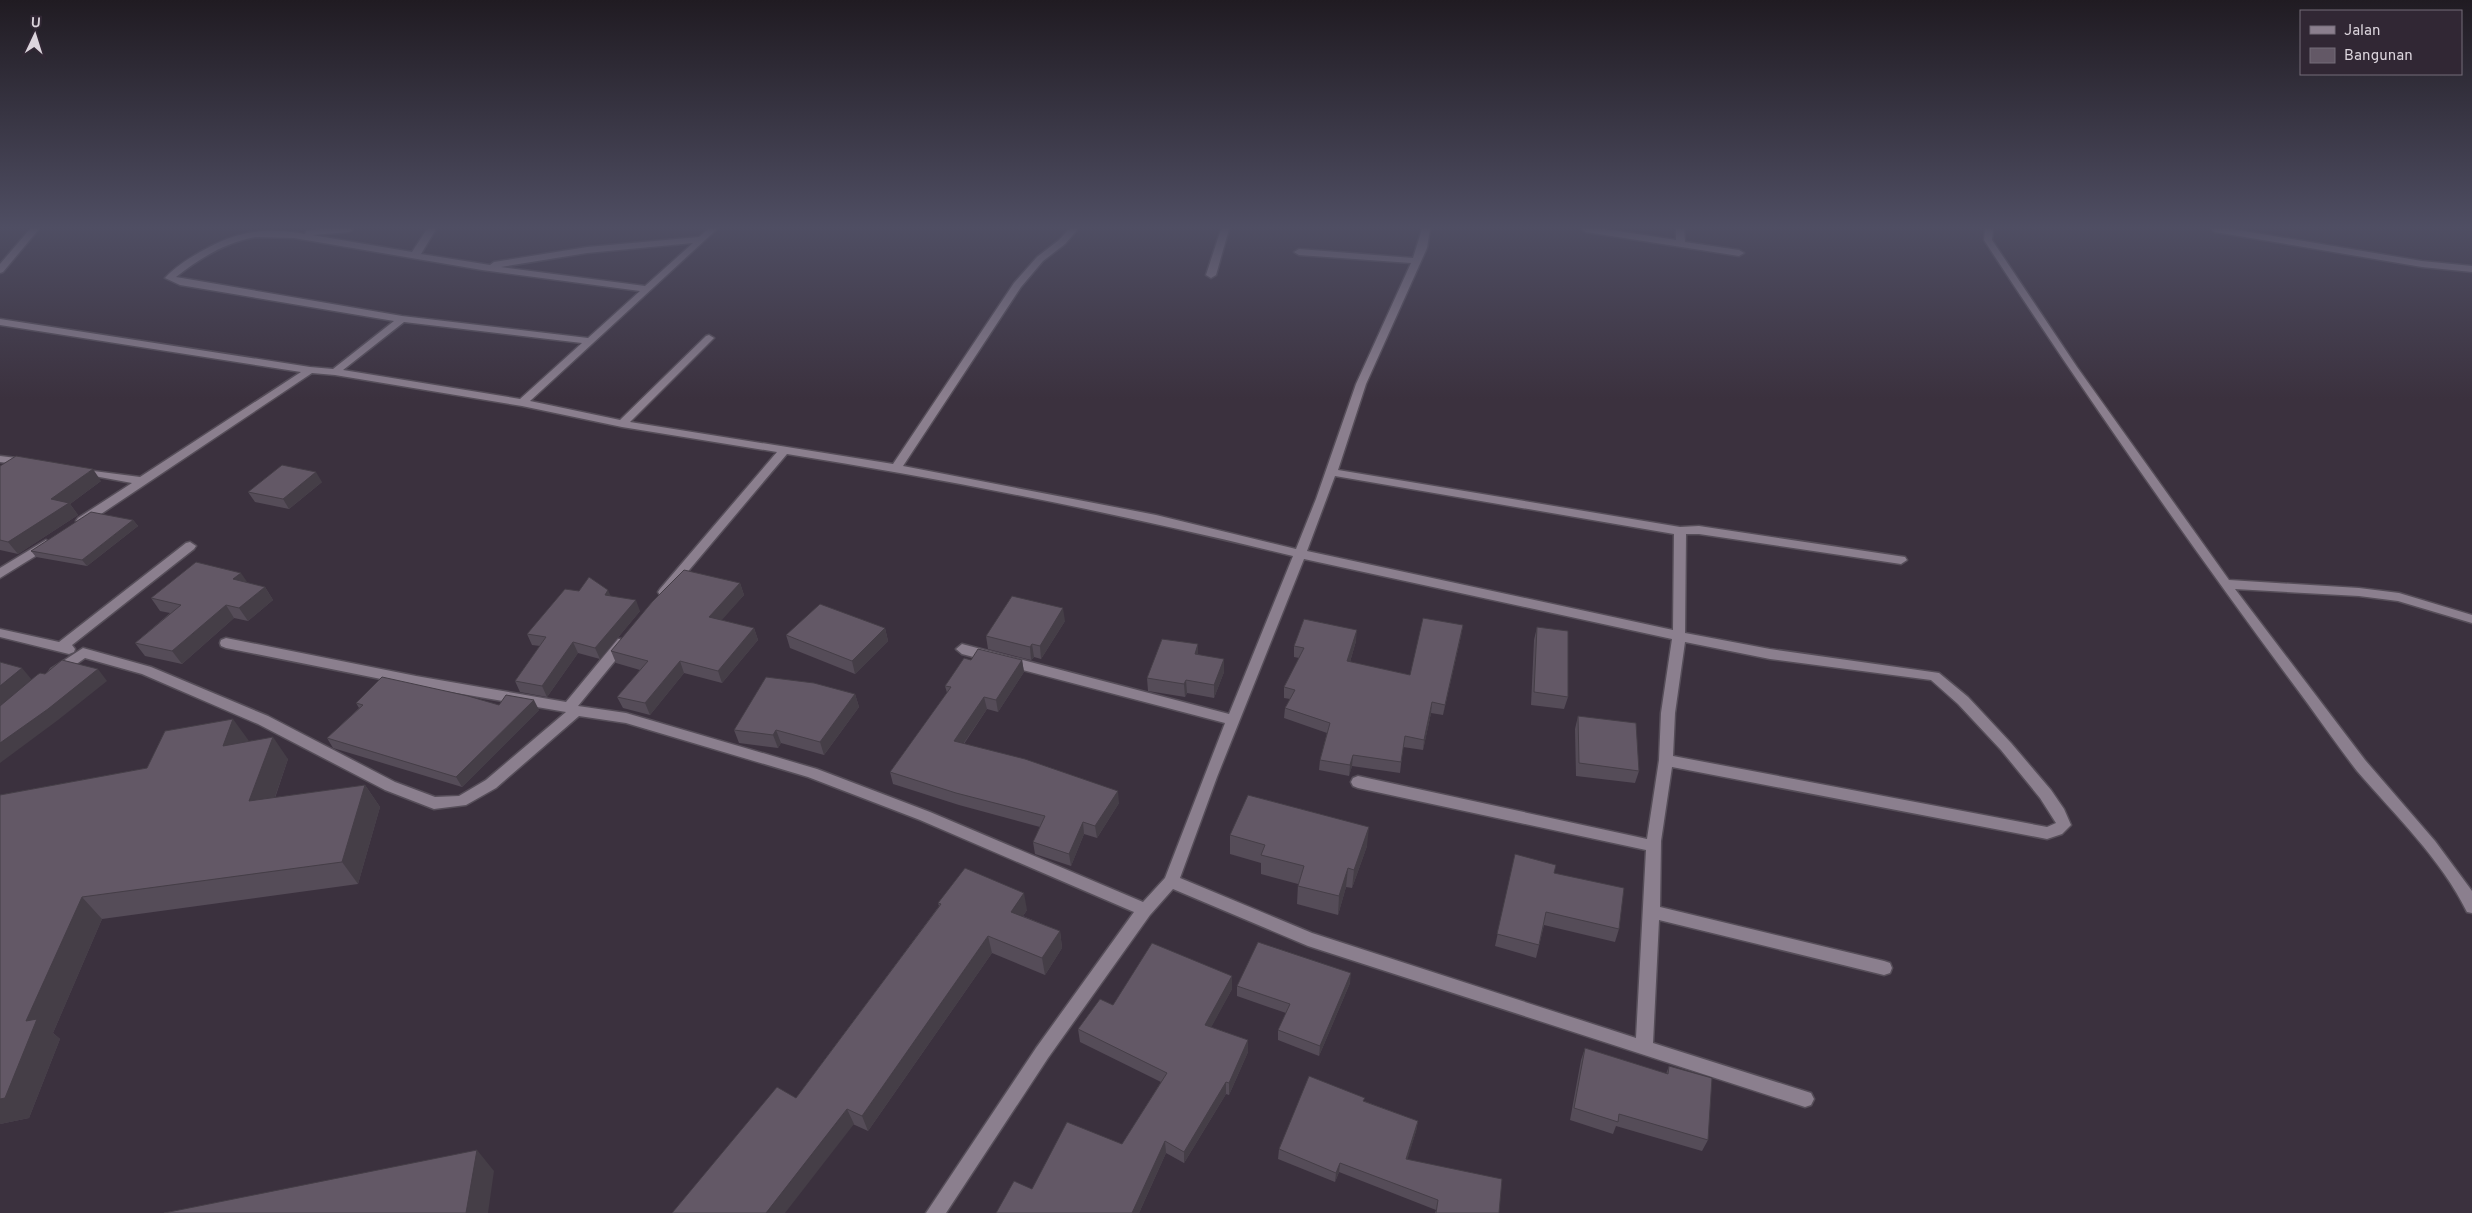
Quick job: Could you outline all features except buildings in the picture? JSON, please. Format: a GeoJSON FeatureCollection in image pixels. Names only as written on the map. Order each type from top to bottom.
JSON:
{"type":"FeatureCollection","features":[{"type":"Feature","properties":{"kind":"street"},"geometry":{"type":"LineString","coordinates":[[202,286],[402,319],[588,341]]}},
{"type":"Feature","properties":{"kind":"street"},"geometry":{"type":"LineString","coordinates":[[622,286],[648,289]]}},
{"type":"Feature","properties":{"kind":"street"},"geometry":{"type":"LineString","coordinates":[[522,403],[588,341],[652,286]]}},
{"type":"Feature","properties":{"kind":"street"},"geometry":{"type":"LineString","coordinates":[[896,468],[1017,286]]}},
{"type":"Feature","properties":{"kind":"street"},"geometry":{"type":"LineString","coordinates":[[935,1213],[1042,1053],[1145,910],[1171,881],[1233,720],[1301,554],[1371,359],[1405,286]]}},
{"type":"Feature","properties":{"kind":"street"},"geometry":{"type":"LineString","coordinates":[[2018,286],[2073,368],[2226,584],[2360,764],[2430,845],[2471,901]]}},
{"type":"Feature","properties":{"kind":"street"},"geometry":{"type":"LineString","coordinates":[[335,372],[402,319]]}},
{"type":"Feature","properties":{"kind":"street"},"geometry":{"type":"LineString","coordinates":[[0,322],[310,370],[335,372],[522,403],[622,424],[896,468],[1156,519],[1301,554],[1679,636],[1770,654],[1926,674],[1942,680],[1984,722],[2047,796],[2063,818],[2064,825],[2058,830],[2047,833],[1666,760]]}},
{"type":"Feature","properties":{"kind":"street"},"geometry":{"type":"LineString","coordinates":[[622,424],[709,338]]}},
{"type":"Feature","properties":{"kind":"street"},"geometry":{"type":"LineString","coordinates":[[75,526],[310,370]]}},
{"type":"Feature","properties":{"kind":"street"},"geometry":{"type":"LineString","coordinates":[[657,600],[784,451]]}},
{"type":"Feature","properties":{"kind":"street"},"geometry":{"type":"LineString","coordinates":[[0,459],[38,464]]}},
{"type":"Feature","properties":{"kind":"street"},"geometry":{"type":"LineString","coordinates":[[67,469],[143,481]]}},
{"type":"Feature","properties":{"kind":"street"},"geometry":{"type":"LineString","coordinates":[[1332,472],[1680,531],[1699,530],[1901,560]]}},
{"type":"Feature","properties":{"kind":"street"},"geometry":{"type":"LineString","coordinates":[[1644,1048],[1654,846],[1666,760],[1668,714],[1679,636],[1680,531]]}},
{"type":"Feature","properties":{"kind":"street"},"geometry":{"type":"LineString","coordinates":[[0,574],[58,537]]}},
{"type":"Feature","properties":{"kind":"street"},"geometry":{"type":"LineString","coordinates":[[61,647],[190,546]]}},
{"type":"Feature","properties":{"kind":"street"},"geometry":{"type":"LineString","coordinates":[[2226,584],[2358,592],[2400,597],[2472,619]]}},
{"type":"Feature","properties":{"kind":"street"},"geometry":{"type":"LineString","coordinates":[[0,632],[61,647],[154,674],[262,720],[390,786],[434,803],[461,800],[491,784],[573,710],[632,631]]}},
{"type":"Feature","properties":{"kind":"street"},"geometry":{"type":"LineString","coordinates":[[226,643],[416,681],[626,718],[713,742],[812,773],[925,816],[1145,910]]}},
{"type":"Feature","properties":{"kind":"street"},"geometry":{"type":"LineString","coordinates":[[962,649],[1233,720]]}},
{"type":"Feature","properties":{"kind":"street"},"geometry":{"type":"LineString","coordinates":[[41,682],[83,653]]}},
{"type":"Feature","properties":{"kind":"street"},"geometry":{"type":"LineString","coordinates":[[1358,782],[1654,846]]}},
{"type":"Feature","properties":{"kind":"street"},"geometry":{"type":"LineString","coordinates":[[1171,881],[1308,939],[1805,1099]]}},
{"type":"Feature","properties":{"kind":"street"},"geometry":{"type":"LineString","coordinates":[[1652,912],[1884,968]]}}]}
